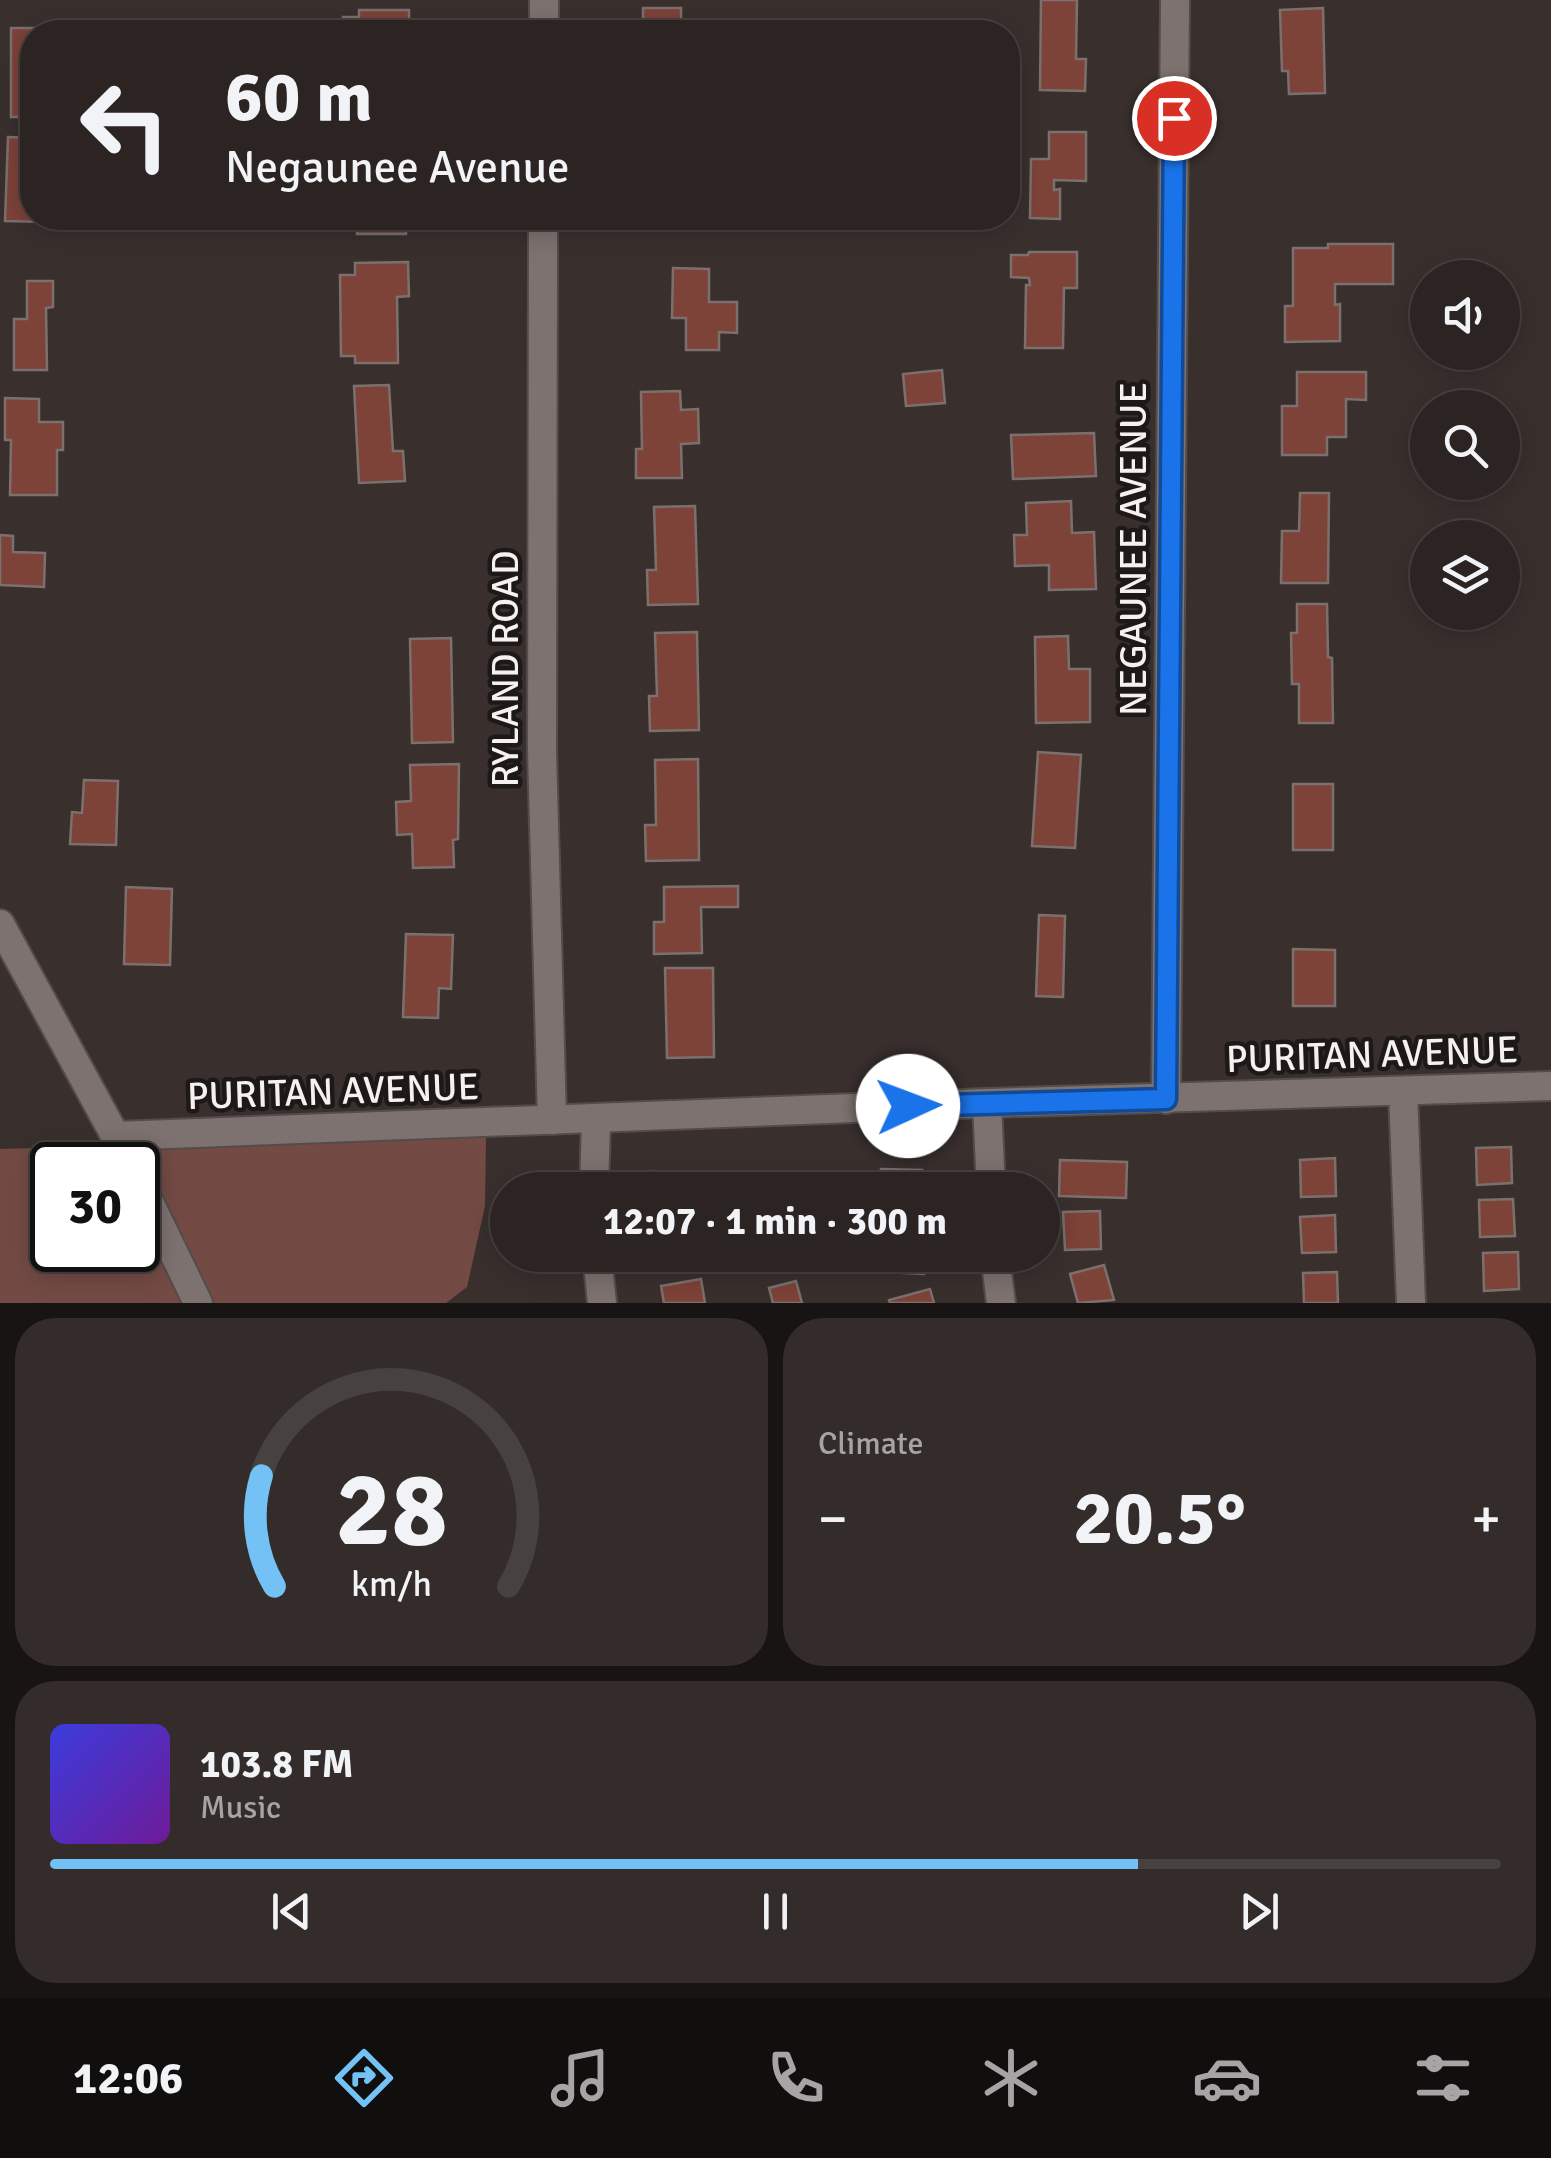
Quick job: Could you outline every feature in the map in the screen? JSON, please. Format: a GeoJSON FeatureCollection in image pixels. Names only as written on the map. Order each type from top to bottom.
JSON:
{"type":"FeatureCollection","features":[{"type":"Feature","properties":{"kind":"street","name":"NEGAUNEE AVENUE"},"geometry":{"type":"LineString","coordinates":[[1166,1099],[1175,0]]}},
{"type":"Feature","properties":{"kind":"street","name":"RYLAND ROAD"},"geometry":{"type":"LineString","coordinates":[[543,230],[542,751],[552,1120]]}},
{"type":"Feature","properties":{"kind":"street"},"geometry":{"type":"LineString","coordinates":[[0,924],[121,1142]]}},
{"type":"Feature","properties":{"kind":"street","name":"PURITAN AVENUE"},"geometry":{"type":"LineString","coordinates":[[118,1136],[1551,1086]]}},
{"type":"Feature","properties":{"kind":"street"},"geometry":{"type":"LineString","coordinates":[[1402,1090],[1411,1303]]}},
{"type":"Feature","properties":{"kind":"street"},"geometry":{"type":"LineString","coordinates":[[987,1103],[990,1172]]}},
{"type":"Feature","properties":{"kind":"street"},"geometry":{"type":"LineString","coordinates":[[595,1172],[596,1120]]}},
{"type":"Feature","properties":{"kind":"street"},"geometry":{"type":"LineString","coordinates":[[160,1225],[198,1303]]}},
{"type":"Feature","properties":{"kind":"street"},"geometry":{"type":"LineString","coordinates":[[599,1272],[602,1303]]}},
{"type":"Feature","properties":{"kind":"street"},"geometry":{"type":"LineString","coordinates":[[997,1272],[1001,1303]]}},
{"type":"Feature","properties":{"kind":"shaded area"},"geometry":{"type":"Polygon","coordinates":[[[486,1135],[485,1206],[467,1287],[446,1303],[0,1303],[0,1149],[30,1148],[30,1272],[160,1272],[160,1144],[486,1135]]]}},
{"type":"Feature","properties":{"kind":"building"},"geometry":{"type":"Polygon","coordinates":[[[1041,0],[1077,0],[1076,59],[1086,59],[1085,91],[1040,90],[1041,0]]]}},
{"type":"Feature","properties":{"kind":"building"},"geometry":{"type":"Polygon","coordinates":[[[643,8],[681,8],[681,20],[643,20],[643,8]]]}},
{"type":"Feature","properties":{"kind":"building"},"geometry":{"type":"Polygon","coordinates":[[[1323,8],[1325,93],[1289,94],[1288,71],[1282,71],[1280,10],[1323,8]]]}},
{"type":"Feature","properties":{"kind":"building"},"geometry":{"type":"Polygon","coordinates":[[[359,10],[409,10],[409,20],[343,20],[359,17],[359,10]]]}},
{"type":"Feature","properties":{"kind":"building"},"geometry":{"type":"Polygon","coordinates":[[[11,28],[20,28],[20,117],[11,117],[11,28]]]}},
{"type":"Feature","properties":{"kind":"building"},"geometry":{"type":"Polygon","coordinates":[[[1049,132],[1086,132],[1086,181],[1054,180],[1054,190],[1060,189],[1060,219],[1030,218],[1031,159],[1049,159],[1049,132]]]}},
{"type":"Feature","properties":{"kind":"building"},"geometry":{"type":"Polygon","coordinates":[[[8,137],[20,138],[20,221],[5,221],[8,137]]]}},
{"type":"Feature","properties":{"kind":"building"},"geometry":{"type":"Polygon","coordinates":[[[357,230],[406,230],[406,234],[357,234],[357,230]]]}},
{"type":"Feature","properties":{"kind":"building"},"geometry":{"type":"Polygon","coordinates":[[[1328,244],[1393,244],[1393,284],[1335,284],[1335,305],[1340,304],[1340,341],[1285,342],[1285,306],[1293,306],[1293,248],[1328,248],[1328,244]]]}},
{"type":"Feature","properties":{"kind":"building"},"geometry":{"type":"Polygon","coordinates":[[[1077,252],[1077,288],[1064,288],[1063,348],[1025,348],[1029,278],[1011,277],[1011,255],[1077,252]]]}},
{"type":"Feature","properties":{"kind":"building"},"geometry":{"type":"Polygon","coordinates":[[[408,262],[409,296],[397,297],[398,363],[355,363],[355,356],[341,356],[340,275],[355,275],[355,263],[408,262]]]}},
{"type":"Feature","properties":{"kind":"building"},"geometry":{"type":"Polygon","coordinates":[[[673,268],[709,269],[709,302],[737,302],[737,333],[719,332],[719,350],[686,350],[686,318],[672,318],[673,268]]]}},
{"type":"Feature","properties":{"kind":"building"},"geometry":{"type":"Polygon","coordinates":[[[27,281],[53,281],[53,307],[46,308],[47,370],[14,370],[14,319],[27,319],[27,281]]]}},
{"type":"Feature","properties":{"kind":"building"},"geometry":{"type":"Polygon","coordinates":[[[942,370],[945,403],[906,406],[903,374],[942,370]]]}},
{"type":"Feature","properties":{"kind":"building"},"geometry":{"type":"Polygon","coordinates":[[[1297,372],[1366,372],[1366,400],[1346,399],[1346,437],[1327,437],[1327,455],[1282,455],[1282,406],[1297,406],[1297,372]]]}},
{"type":"Feature","properties":{"kind":"building"},"geometry":{"type":"Polygon","coordinates":[[[389,385],[393,451],[403,451],[405,481],[359,483],[354,386],[389,385]]]}},
{"type":"Feature","properties":{"kind":"building"},"geometry":{"type":"Polygon","coordinates":[[[680,391],[681,410],[698,409],[699,443],[681,444],[682,478],[636,478],[636,449],[642,449],[641,392],[680,391]]]}},
{"type":"Feature","properties":{"kind":"building"},"geometry":{"type":"Polygon","coordinates":[[[5,398],[39,399],[39,422],[63,422],[63,450],[57,450],[57,495],[10,495],[11,440],[5,440],[5,398]]]}},
{"type":"Feature","properties":{"kind":"building"},"geometry":{"type":"Polygon","coordinates":[[[1094,433],[1096,476],[1013,479],[1011,435],[1094,433]]]}},
{"type":"Feature","properties":{"kind":"building"},"geometry":{"type":"Polygon","coordinates":[[[1300,493],[1329,493],[1328,583],[1281,583],[1282,531],[1299,531],[1300,493]]]}},
{"type":"Feature","properties":{"kind":"building"},"geometry":{"type":"Polygon","coordinates":[[[1071,501],[1072,533],[1094,532],[1096,589],[1049,590],[1049,565],[1015,566],[1014,535],[1027,535],[1026,503],[1071,501]]]}},
{"type":"Feature","properties":{"kind":"building"},"geometry":{"type":"Polygon","coordinates":[[[695,506],[698,604],[648,605],[647,570],[656,570],[654,507],[695,506]]]}},
{"type":"Feature","properties":{"kind":"building"},"geometry":{"type":"Polygon","coordinates":[[[0,535],[13,536],[13,552],[45,553],[44,587],[0,585],[0,535]]]}},
{"type":"Feature","properties":{"kind":"building"},"geometry":{"type":"Polygon","coordinates":[[[1297,604],[1327,604],[1333,723],[1299,723],[1299,684],[1292,684],[1291,633],[1297,633],[1297,604]]]}},
{"type":"Feature","properties":{"kind":"building"},"geometry":{"type":"Polygon","coordinates":[[[697,632],[699,730],[650,731],[649,696],[657,696],[655,633],[697,632]]]}},
{"type":"Feature","properties":{"kind":"building"},"geometry":{"type":"Polygon","coordinates":[[[1068,636],[1069,669],[1090,669],[1090,722],[1036,723],[1035,637],[1068,636]]]}},
{"type":"Feature","properties":{"kind":"building"},"geometry":{"type":"Polygon","coordinates":[[[451,638],[453,742],[412,743],[410,639],[451,638]]]}},
{"type":"Feature","properties":{"kind":"building"},"geometry":{"type":"Polygon","coordinates":[[[1038,752],[1081,755],[1075,848],[1032,846],[1038,752]]]}},
{"type":"Feature","properties":{"kind":"building"},"geometry":{"type":"Polygon","coordinates":[[[698,759],[699,860],[646,861],[645,825],[656,825],[655,760],[698,759]]]}},
{"type":"Feature","properties":{"kind":"building"},"geometry":{"type":"Polygon","coordinates":[[[459,764],[454,867],[413,868],[412,834],[397,835],[396,802],[411,801],[410,765],[459,764]]]}},
{"type":"Feature","properties":{"kind":"building"},"geometry":{"type":"Polygon","coordinates":[[[84,780],[118,781],[116,845],[70,844],[72,812],[82,813],[84,780]]]}},
{"type":"Feature","properties":{"kind":"building"},"geometry":{"type":"Polygon","coordinates":[[[1293,784],[1333,784],[1333,850],[1293,850],[1293,784]]]}},
{"type":"Feature","properties":{"kind":"building"},"geometry":{"type":"Polygon","coordinates":[[[738,886],[738,907],[701,907],[702,953],[654,954],[654,922],[664,922],[664,887],[738,886]]]}},
{"type":"Feature","properties":{"kind":"building"},"geometry":{"type":"Polygon","coordinates":[[[126,887],[172,889],[170,965],[124,964],[126,887]]]}},
{"type":"Feature","properties":{"kind":"building"},"geometry":{"type":"Polygon","coordinates":[[[1039,915],[1065,916],[1063,997],[1036,996],[1039,915]]]}},
{"type":"Feature","properties":{"kind":"building"},"geometry":{"type":"Polygon","coordinates":[[[406,934],[453,935],[451,989],[439,988],[438,1018],[403,1017],[406,934]]]}},
{"type":"Feature","properties":{"kind":"building"},"geometry":{"type":"Polygon","coordinates":[[[1293,949],[1335,950],[1335,1006],[1293,1006],[1293,949]]]}},
{"type":"Feature","properties":{"kind":"building"},"geometry":{"type":"Polygon","coordinates":[[[665,968],[713,968],[714,1057],[667,1058],[665,968]]]}},
{"type":"Feature","properties":{"kind":"building"},"geometry":{"type":"Polygon","coordinates":[[[1511,1147],[1512,1183],[1477,1185],[1476,1148],[1511,1147]]]}},
{"type":"Feature","properties":{"kind":"building"},"geometry":{"type":"Polygon","coordinates":[[[1335,1158],[1336,1196],[1301,1197],[1300,1160],[1335,1158]]]}},
{"type":"Feature","properties":{"kind":"building"},"geometry":{"type":"Polygon","coordinates":[[[1060,1160],[1127,1162],[1126,1198],[1060,1196],[1060,1160]]]}},
{"type":"Feature","properties":{"kind":"building"},"geometry":{"type":"Polygon","coordinates":[[[881,1169],[922,1170],[922,1172],[881,1169]]]}},
{"type":"Feature","properties":{"kind":"building"},"geometry":{"type":"Polygon","coordinates":[[[1513,1199],[1515,1236],[1480,1237],[1479,1200],[1513,1199]]]}},
{"type":"Feature","properties":{"kind":"building"},"geometry":{"type":"Polygon","coordinates":[[[1100,1211],[1101,1249],[1065,1250],[1063,1212],[1100,1211]]]}},
{"type":"Feature","properties":{"kind":"building"},"geometry":{"type":"Polygon","coordinates":[[[1335,1215],[1336,1252],[1302,1253],[1300,1217],[1335,1215]]]}},
{"type":"Feature","properties":{"kind":"building"},"geometry":{"type":"Polygon","coordinates":[[[1518,1252],[1519,1289],[1484,1291],[1483,1253],[1518,1252]]]}},
{"type":"Feature","properties":{"kind":"building"},"geometry":{"type":"Polygon","coordinates":[[[1104,1265],[1114,1300],[1078,1303],[1070,1274],[1104,1265]]]}},
{"type":"Feature","properties":{"kind":"building"},"geometry":{"type":"Polygon","coordinates":[[[1337,1272],[1338,1303],[1304,1303],[1303,1273],[1337,1272]]]}},
{"type":"Feature","properties":{"kind":"building"},"geometry":{"type":"Polygon","coordinates":[[[701,1279],[705,1303],[664,1303],[661,1286],[701,1279]]]}},
{"type":"Feature","properties":{"kind":"building"},"geometry":{"type":"Polygon","coordinates":[[[796,1281],[802,1303],[773,1303],[769,1288],[796,1281]]]}},
{"type":"Feature","properties":{"kind":"building"},"geometry":{"type":"Polygon","coordinates":[[[930,1289],[934,1303],[889,1300],[930,1289]]]}},
{"type":"Feature","properties":{"kind":"route"},"geometry":{"type":"LineString","coordinates":[[908,1106],[1166,1099],[1174,118]]}}]}
